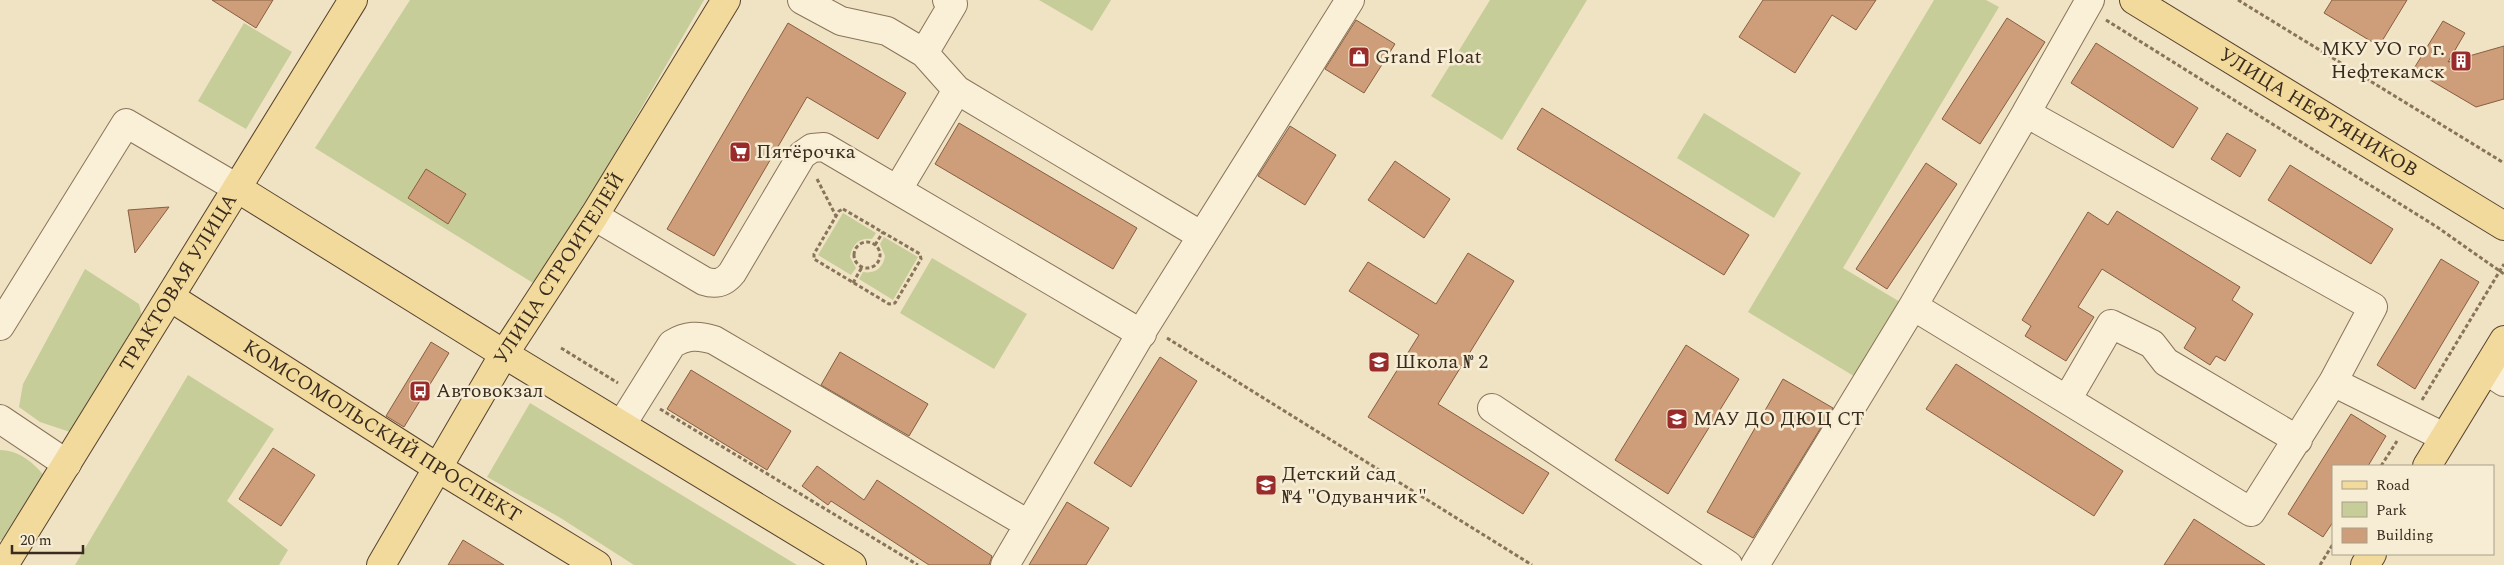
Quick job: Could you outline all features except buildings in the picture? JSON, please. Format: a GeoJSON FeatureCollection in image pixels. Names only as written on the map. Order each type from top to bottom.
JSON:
{"type":"FeatureCollection","features":[{"type":"Feature","properties":{"kind":"main road","name":"ТРАКТОВАЯ УЛИЦА"},"geometry":{"type":"LineString","coordinates":[[4,565],[353,0]]}},
{"type":"Feature","properties":{"kind":"main road","name":"УЛИЦА СТРОИТЕЛЕЙ"},"geometry":{"type":"LineString","coordinates":[[383,564],[504,354],[594,216],[726,0]]}},
{"type":"Feature","properties":{"kind":"main road","name":"УЛИЦА НЕФТЯНИКОВ"},"geometry":{"type":"LineString","coordinates":[[2134,0],[2504,226]]}},
{"type":"Feature","properties":{"kind":"main road"},"geometry":{"type":"LineString","coordinates":[[237,188],[504,354],[852,565]]}},
{"type":"Feature","properties":{"kind":"main road","name":"КОМСОМОЛЬСКИЙ ПРОСПЕКТ"},"geometry":{"type":"LineString","coordinates":[[170,297],[438,468],[597,565]]}},
{"type":"Feature","properties":{"kind":"main road"},"geometry":{"type":"LineString","coordinates":[[2428,465],[2444,438],[2495,376],[2504,340]]}},
{"type":"Feature","properties":{"kind":"lane"},"geometry":{"type":"LineString","coordinates":[[802,0],[841,21],[888,31],[924,53],[957,90],[1202,236]]}},
{"type":"Feature","properties":{"kind":"lane"},"geometry":{"type":"LineString","coordinates":[[924,53],[953,4],[946,0]]}},
{"type":"Feature","properties":{"kind":"lane"},"geometry":{"type":"LineString","coordinates":[[1005,565],[1144,329],[1350,0]]}},
{"type":"Feature","properties":{"kind":"lane"},"geometry":{"type":"LineString","coordinates":[[1755,565],[1913,306],[2088,4]]}},
{"type":"Feature","properties":{"kind":"lane"},"geometry":{"type":"LineString","coordinates":[[898,189],[957,90]]}},
{"type":"Feature","properties":{"kind":"lane"},"geometry":{"type":"LineString","coordinates":[[1913,306],[2068,398],[2251,512],[2333,382],[2373,307],[2026,113]]}},
{"type":"Feature","properties":{"kind":"lane"},"geometry":{"type":"LineString","coordinates":[[0,326],[126,123],[237,188]]}},
{"type":"Feature","properties":{"kind":"lane"},"geometry":{"type":"LineString","coordinates":[[594,216],[704,281],[717,283],[727,279],[732,273],[804,153],[816,147],[828,148],[1144,329]]}},
{"type":"Feature","properties":{"kind":"lane"},"geometry":{"type":"LineString","coordinates":[[2068,398],[2111,324],[2152,344],[2166,362],[2298,440]]}},
{"type":"Feature","properties":{"kind":"lane"},"geometry":{"type":"LineString","coordinates":[[622,424],[672,344],[692,336],[702,336],[714,340],[1028,524]]}},
{"type":"Feature","properties":{"kind":"lane"},"geometry":{"type":"LineString","coordinates":[[2333,382],[2444,438]]}},
{"type":"Feature","properties":{"kind":"lane"},"geometry":{"type":"LineString","coordinates":[[1492,408],[1728,565]]}},
{"type":"Feature","properties":{"kind":"lane"},"geometry":{"type":"LineString","coordinates":[[0,419],[67,464]]}},
{"type":"Feature","properties":{"kind":"path"},"geometry":{"type":"LineString","coordinates":[[2238,0],[2504,163]]}},
{"type":"Feature","properties":{"kind":"path"},"geometry":{"type":"LineString","coordinates":[[2088,4],[2437,227],[2504,274]]}},
{"type":"Feature","properties":{"kind":"path"},"geometry":{"type":"LineString","coordinates":[[804,153],[836,216]]}},
{"type":"Feature","properties":{"kind":"path"},"geometry":{"type":"LineString","coordinates":[[840,210],[845,210],[883,232],[918,253],[921,258],[895,303],[889,304],[814,258],[840,210]]}},
{"type":"Feature","properties":{"kind":"path"},"geometry":{"type":"LineString","coordinates":[[875,245],[883,232]]}},
{"type":"Feature","properties":{"kind":"path"},"geometry":{"type":"LineString","coordinates":[[864,243],[875,245],[880,252],[878,264],[870,268],[862,267],[856,262],[855,250],[864,243]]}},
{"type":"Feature","properties":{"kind":"path"},"geometry":{"type":"LineString","coordinates":[[2382,465],[2504,264]]}},
{"type":"Feature","properties":{"kind":"path"},"geometry":{"type":"LineString","coordinates":[[853,283],[862,267]]}},
{"type":"Feature","properties":{"kind":"path"},"geometry":{"type":"LineString","coordinates":[[1144,329],[1262,395],[1532,565]]}},
{"type":"Feature","properties":{"kind":"path"},"geometry":{"type":"LineString","coordinates":[[561,348],[918,565]]}},
{"type":"Feature","properties":{"kind":"path"},"geometry":{"type":"LineString","coordinates":[[2320,565],[2332,546]]}},
{"type":"Feature","properties":{"kind":"green space"},"geometry":{"type":"Polygon","coordinates":[[[410,0],[704,0],[538,286],[315,148],[410,0]]]}},
{"type":"Feature","properties":{"kind":"green space"},"geometry":{"type":"Polygon","coordinates":[[[1039,0],[1111,0],[1092,31],[1039,0]]]}},
{"type":"Feature","properties":{"kind":"green space"},"geometry":{"type":"Polygon","coordinates":[[[1490,0],[1587,0],[1502,140],[1431,96],[1490,0]]]}},
{"type":"Feature","properties":{"kind":"green space"},"geometry":{"type":"Polygon","coordinates":[[[1934,0],[1986,0],[1999,7],[1843,268],[1912,309],[1867,384],[1748,312],[1934,0]]]}},
{"type":"Feature","properties":{"kind":"green space"},"geometry":{"type":"Polygon","coordinates":[[[244,23],[292,52],[246,129],[198,101],[244,23]]]}},
{"type":"Feature","properties":{"kind":"green space"},"geometry":{"type":"Polygon","coordinates":[[[1704,113],[1801,173],[1774,218],[1677,158],[1704,113]]]}},
{"type":"Feature","properties":{"kind":"green space"},"geometry":{"type":"Polygon","coordinates":[[[843,213],[876,233],[872,239],[860,240],[853,248],[850,257],[856,268],[851,275],[818,255],[843,213]]]}},
{"type":"Feature","properties":{"kind":"green space"},"geometry":{"type":"Polygon","coordinates":[[[884,237],[918,257],[893,300],[859,279],[863,272],[875,271],[882,264],[885,256],[880,244],[884,237]]]}},
{"type":"Feature","properties":{"kind":"green space"},"geometry":{"type":"Polygon","coordinates":[[[932,258],[1027,314],[994,369],[900,313],[932,258]]]}},
{"type":"Feature","properties":{"kind":"green space"},"geometry":{"type":"Polygon","coordinates":[[[85,269],[139,304],[143,320],[73,433],[40,422],[19,407],[23,384],[85,269]]]}},
{"type":"Feature","properties":{"kind":"green space"},"geometry":{"type":"Polygon","coordinates":[[[188,375],[274,429],[227,501],[288,550],[279,565],[75,565],[188,375]]]}},
{"type":"Feature","properties":{"kind":"green space"},"geometry":{"type":"Polygon","coordinates":[[[530,403],[797,565],[634,565],[559,517],[487,477],[530,403]]]}},
{"type":"Feature","properties":{"kind":"green space"},"geometry":{"type":"Polygon","coordinates":[[[0,450],[20,455],[37,468],[47,479],[8,540],[0,540],[0,450]]]}},
{"type":"Feature","properties":{"kind":"place","name":"Grand Float"},"geometry":{"type":"Point","coordinates":[1359,57]}},
{"type":"Feature","properties":{"kind":"place","name":"МКУ УО го г. Нефтекамск"},"geometry":{"type":"Point","coordinates":[2461,61]}},
{"type":"Feature","properties":{"kind":"place","name":"Пятёрочка"},"geometry":{"type":"Point","coordinates":[740,152]}},
{"type":"Feature","properties":{"kind":"place","name":"Школа № 2"},"geometry":{"type":"Point","coordinates":[1379,362]}},
{"type":"Feature","properties":{"kind":"place","name":"Автовокзал"},"geometry":{"type":"Point","coordinates":[420,391]}},
{"type":"Feature","properties":{"kind":"place","name":"МАУ ДО ДЮЦ СТ"},"geometry":{"type":"Point","coordinates":[1677,419]}},
{"type":"Feature","properties":{"kind":"place","name":"Детский сад №4 \"Одуванчик\""},"geometry":{"type":"Point","coordinates":[1266,485]}}]}
